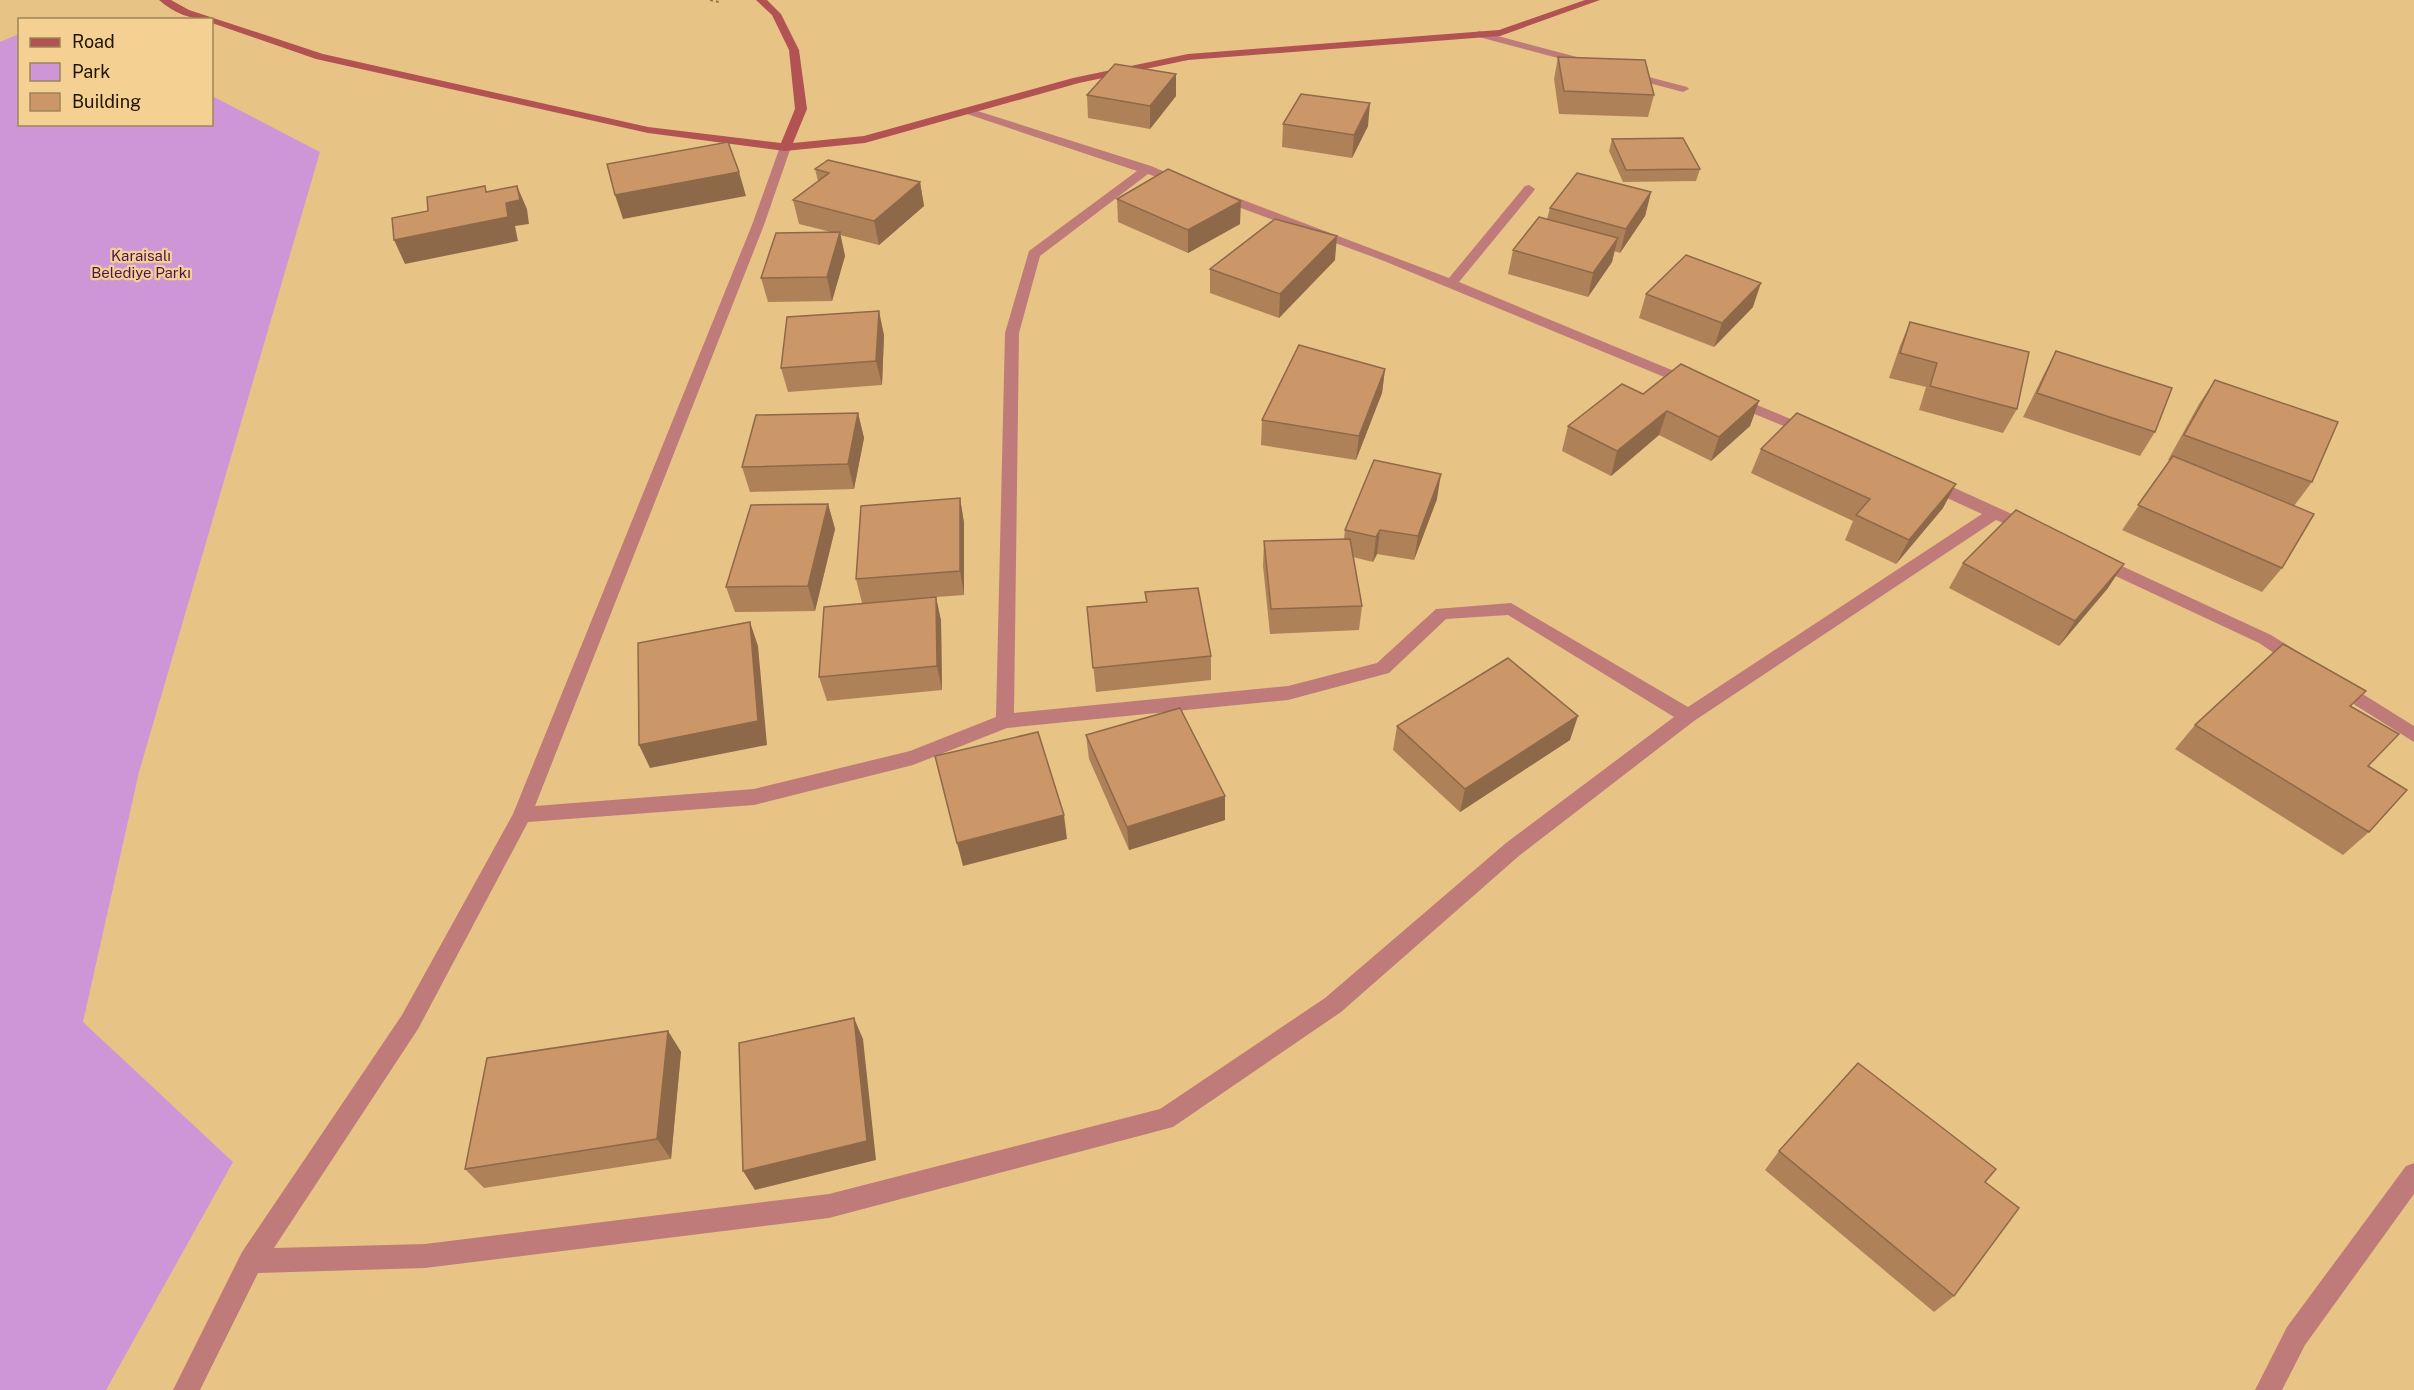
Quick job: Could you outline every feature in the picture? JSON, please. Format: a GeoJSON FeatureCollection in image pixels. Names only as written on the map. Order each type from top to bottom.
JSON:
{"type":"FeatureCollection","features":[{"type":"Feature","properties":{"kind":"street"},"geometry":{"type":"LineString","coordinates":[[164,0],[185,12],[204,18]]}},
{"type":"Feature","properties":{"kind":"street"},"geometry":{"type":"LineString","coordinates":[[186,1390],[251,1261],[410,1022],[522,815],[754,236],[785,147],[801,109],[794,50],[776,14],[761,0]]}},
{"type":"Feature","properties":{"kind":"street"},"geometry":{"type":"LineString","coordinates":[[213,21],[320,57],[637,127],[785,147],[865,140],[1077,80],[1188,57],[1500,33],[1595,0]]}},
{"type":"Feature","properties":{"kind":"street"},"geometry":{"type":"LineString","coordinates":[[1479,34],[1683,89]]}},
{"type":"Feature","properties":{"kind":"street"},"geometry":{"type":"LineString","coordinates":[[968,111],[1147,169],[1389,258],[1702,387]]}},
{"type":"Feature","properties":{"kind":"street"},"geometry":{"type":"LineString","coordinates":[[1005,721],[1012,333],[1034,254],[1147,169]]}},
{"type":"Feature","properties":{"kind":"street"},"geometry":{"type":"LineString","coordinates":[[1451,284],[1530,189]]}},
{"type":"Feature","properties":{"kind":"street"},"geometry":{"type":"LineString","coordinates":[[1724,396],[1822,436]]}},
{"type":"Feature","properties":{"kind":"street"},"geometry":{"type":"LineString","coordinates":[[1920,479],[2039,533]]}},
{"type":"Feature","properties":{"kind":"street"},"geometry":{"type":"LineString","coordinates":[[251,1261],[425,1256],[829,1206],[1165,1119],[1333,1005],[1513,849],[1688,716],[1995,512]]}},
{"type":"Feature","properties":{"kind":"street"},"geometry":{"type":"LineString","coordinates":[[2082,553],[2265,639],[2414,735]]}},
{"type":"Feature","properties":{"kind":"street"},"geometry":{"type":"LineString","coordinates":[[522,815],[754,797],[913,758],[1005,721],[1288,693],[1383,668],[1442,613],[1511,609],[1688,716]]}},
{"type":"Feature","properties":{"kind":"street"},"geometry":{"type":"LineString","coordinates":[[2268,1390],[2296,1336],[2414,1174]]}},
{"type":"Feature","properties":{"kind":"green space","name":"Karaisalı Belediye Parkı"},"geometry":{"type":"Polygon","coordinates":[[[18,34],[18,126],[213,126],[213,97],[320,152],[139,772],[83,1022],[233,1162],[106,1390],[0,1390],[0,42],[18,34]]]}},
{"type":"Feature","properties":{"kind":"building"},"geometry":{"type":"Polygon","coordinates":[[[1558,57],[1645,60],[1654,95],[1564,91],[1558,57]]]}},
{"type":"Feature","properties":{"kind":"building"},"geometry":{"type":"Polygon","coordinates":[[[1115,64],[1176,74],[1150,106],[1087,95],[1115,64]]]}},
{"type":"Feature","properties":{"kind":"building"},"geometry":{"type":"Polygon","coordinates":[[[1301,94],[1370,103],[1354,135],[1283,124],[1301,94]]]}},
{"type":"Feature","properties":{"kind":"building"},"geometry":{"type":"Polygon","coordinates":[[[1683,138],[1700,169],[1626,170],[1612,139],[1683,138]]]}},
{"type":"Feature","properties":{"kind":"building"},"geometry":{"type":"Polygon","coordinates":[[[728,142],[739,172],[615,195],[607,164],[728,142]]]}},
{"type":"Feature","properties":{"kind":"building"},"geometry":{"type":"Polygon","coordinates":[[[828,160],[920,182],[874,221],[793,200],[829,173],[815,169],[828,160]]]}},
{"type":"Feature","properties":{"kind":"building"},"geometry":{"type":"Polygon","coordinates":[[[1168,169],[1241,201],[1188,230],[1117,199],[1168,169]]]}},
{"type":"Feature","properties":{"kind":"building"},"geometry":{"type":"Polygon","coordinates":[[[1577,173],[1651,192],[1626,229],[1550,208],[1577,173]]]}},
{"type":"Feature","properties":{"kind":"building"},"geometry":{"type":"Polygon","coordinates":[[[485,186],[486,192],[517,186],[520,200],[506,203],[508,217],[394,240],[392,218],[428,211],[427,197],[485,186]]]}},
{"type":"Feature","properties":{"kind":"building"},"geometry":{"type":"Polygon","coordinates":[[[1539,217],[1618,238],[1593,273],[1513,250],[1539,217]]]}},
{"type":"Feature","properties":{"kind":"building"},"geometry":{"type":"Polygon","coordinates":[[[1275,219],[1337,236],[1280,294],[1210,269],[1275,219]]]}},
{"type":"Feature","properties":{"kind":"building"},"geometry":{"type":"Polygon","coordinates":[[[840,232],[827,277],[761,278],[776,233],[840,232]]]}},
{"type":"Feature","properties":{"kind":"building"},"geometry":{"type":"Polygon","coordinates":[[[1686,255],[1761,283],[1722,323],[1646,294],[1686,255]]]}},
{"type":"Feature","properties":{"kind":"building"},"geometry":{"type":"Polygon","coordinates":[[[879,311],[876,361],[781,368],[787,317],[879,311]]]}},
{"type":"Feature","properties":{"kind":"building"},"geometry":{"type":"Polygon","coordinates":[[[1910,322],[2029,352],[2017,409],[1930,386],[1937,363],[1900,353],[1910,322]]]}},
{"type":"Feature","properties":{"kind":"building"},"geometry":{"type":"Polygon","coordinates":[[[1299,345],[1385,369],[1359,436],[1262,420],[1299,345]]]}},
{"type":"Feature","properties":{"kind":"building"},"geometry":{"type":"Polygon","coordinates":[[[2056,351],[2172,388],[2155,432],[2037,393],[2056,351]]]}},
{"type":"Feature","properties":{"kind":"building"},"geometry":{"type":"Polygon","coordinates":[[[1681,364],[1759,401],[1719,437],[1667,411],[1617,451],[1568,426],[1622,384],[1643,394],[1681,364]]]}},
{"type":"Feature","properties":{"kind":"building"},"geometry":{"type":"Polygon","coordinates":[[[2215,380],[2338,422],[2312,482],[2184,435],[2215,380]]]}},
{"type":"Feature","properties":{"kind":"building"},"geometry":{"type":"Polygon","coordinates":[[[858,413],[848,464],[742,467],[756,415],[858,413]]]}},
{"type":"Feature","properties":{"kind":"building"},"geometry":{"type":"Polygon","coordinates":[[[1797,413],[1956,484],[1909,540],[1856,515],[1870,499],[1761,449],[1797,413]]]}},
{"type":"Feature","properties":{"kind":"building"},"geometry":{"type":"Polygon","coordinates":[[[2173,456],[2314,514],[2282,568],[2138,505],[2173,456]]]}},
{"type":"Feature","properties":{"kind":"building"},"geometry":{"type":"Polygon","coordinates":[[[1374,460],[1441,474],[1418,536],[1380,530],[1376,537],[1345,530],[1374,460]]]}},
{"type":"Feature","properties":{"kind":"building"},"geometry":{"type":"Polygon","coordinates":[[[960,498],[960,571],[856,579],[861,506],[960,498]]]}},
{"type":"Feature","properties":{"kind":"building"},"geometry":{"type":"Polygon","coordinates":[[[828,504],[808,586],[726,587],[751,505],[828,504]]]}},
{"type":"Feature","properties":{"kind":"building"},"geometry":{"type":"Polygon","coordinates":[[[2016,510],[2124,564],[2075,621],[1963,563],[2016,510]]]}},
{"type":"Feature","properties":{"kind":"building"},"geometry":{"type":"Polygon","coordinates":[[[1350,539],[1362,606],[1271,609],[1264,541],[1350,539]]]}},
{"type":"Feature","properties":{"kind":"building"},"geometry":{"type":"Polygon","coordinates":[[[1198,588],[1211,656],[1093,668],[1087,607],[1147,602],[1145,592],[1198,588]]]}},
{"type":"Feature","properties":{"kind":"building"},"geometry":{"type":"Polygon","coordinates":[[[936,597],[937,666],[819,677],[824,607],[936,597]]]}},
{"type":"Feature","properties":{"kind":"building"},"geometry":{"type":"Polygon","coordinates":[[[750,622],[758,721],[639,745],[638,643],[750,622]]]}},
{"type":"Feature","properties":{"kind":"building"},"geometry":{"type":"Polygon","coordinates":[[[2283,644],[2366,691],[2350,706],[2399,734],[2368,766],[2407,790],[2369,832],[2195,725],[2283,644]]]}},
{"type":"Feature","properties":{"kind":"building"},"geometry":{"type":"Polygon","coordinates":[[[1508,658],[1578,716],[1465,789],[1397,726],[1508,658]]]}},
{"type":"Feature","properties":{"kind":"building"},"geometry":{"type":"Polygon","coordinates":[[[1180,708],[1225,796],[1127,827],[1086,735],[1180,708]]]}},
{"type":"Feature","properties":{"kind":"building"},"geometry":{"type":"Polygon","coordinates":[[[1038,732],[1064,815],[957,843],[935,756],[1038,732]]]}},
{"type":"Feature","properties":{"kind":"building"},"geometry":{"type":"Polygon","coordinates":[[[854,1018],[867,1141],[743,1171],[739,1043],[854,1018]]]}},
{"type":"Feature","properties":{"kind":"building"},"geometry":{"type":"Polygon","coordinates":[[[668,1031],[657,1139],[465,1169],[487,1058],[668,1031]]]}},
{"type":"Feature","properties":{"kind":"building"},"geometry":{"type":"Polygon","coordinates":[[[1858,1063],[1996,1169],[1985,1182],[2019,1208],[1954,1296],[1779,1151],[1858,1063]]]}}]}
